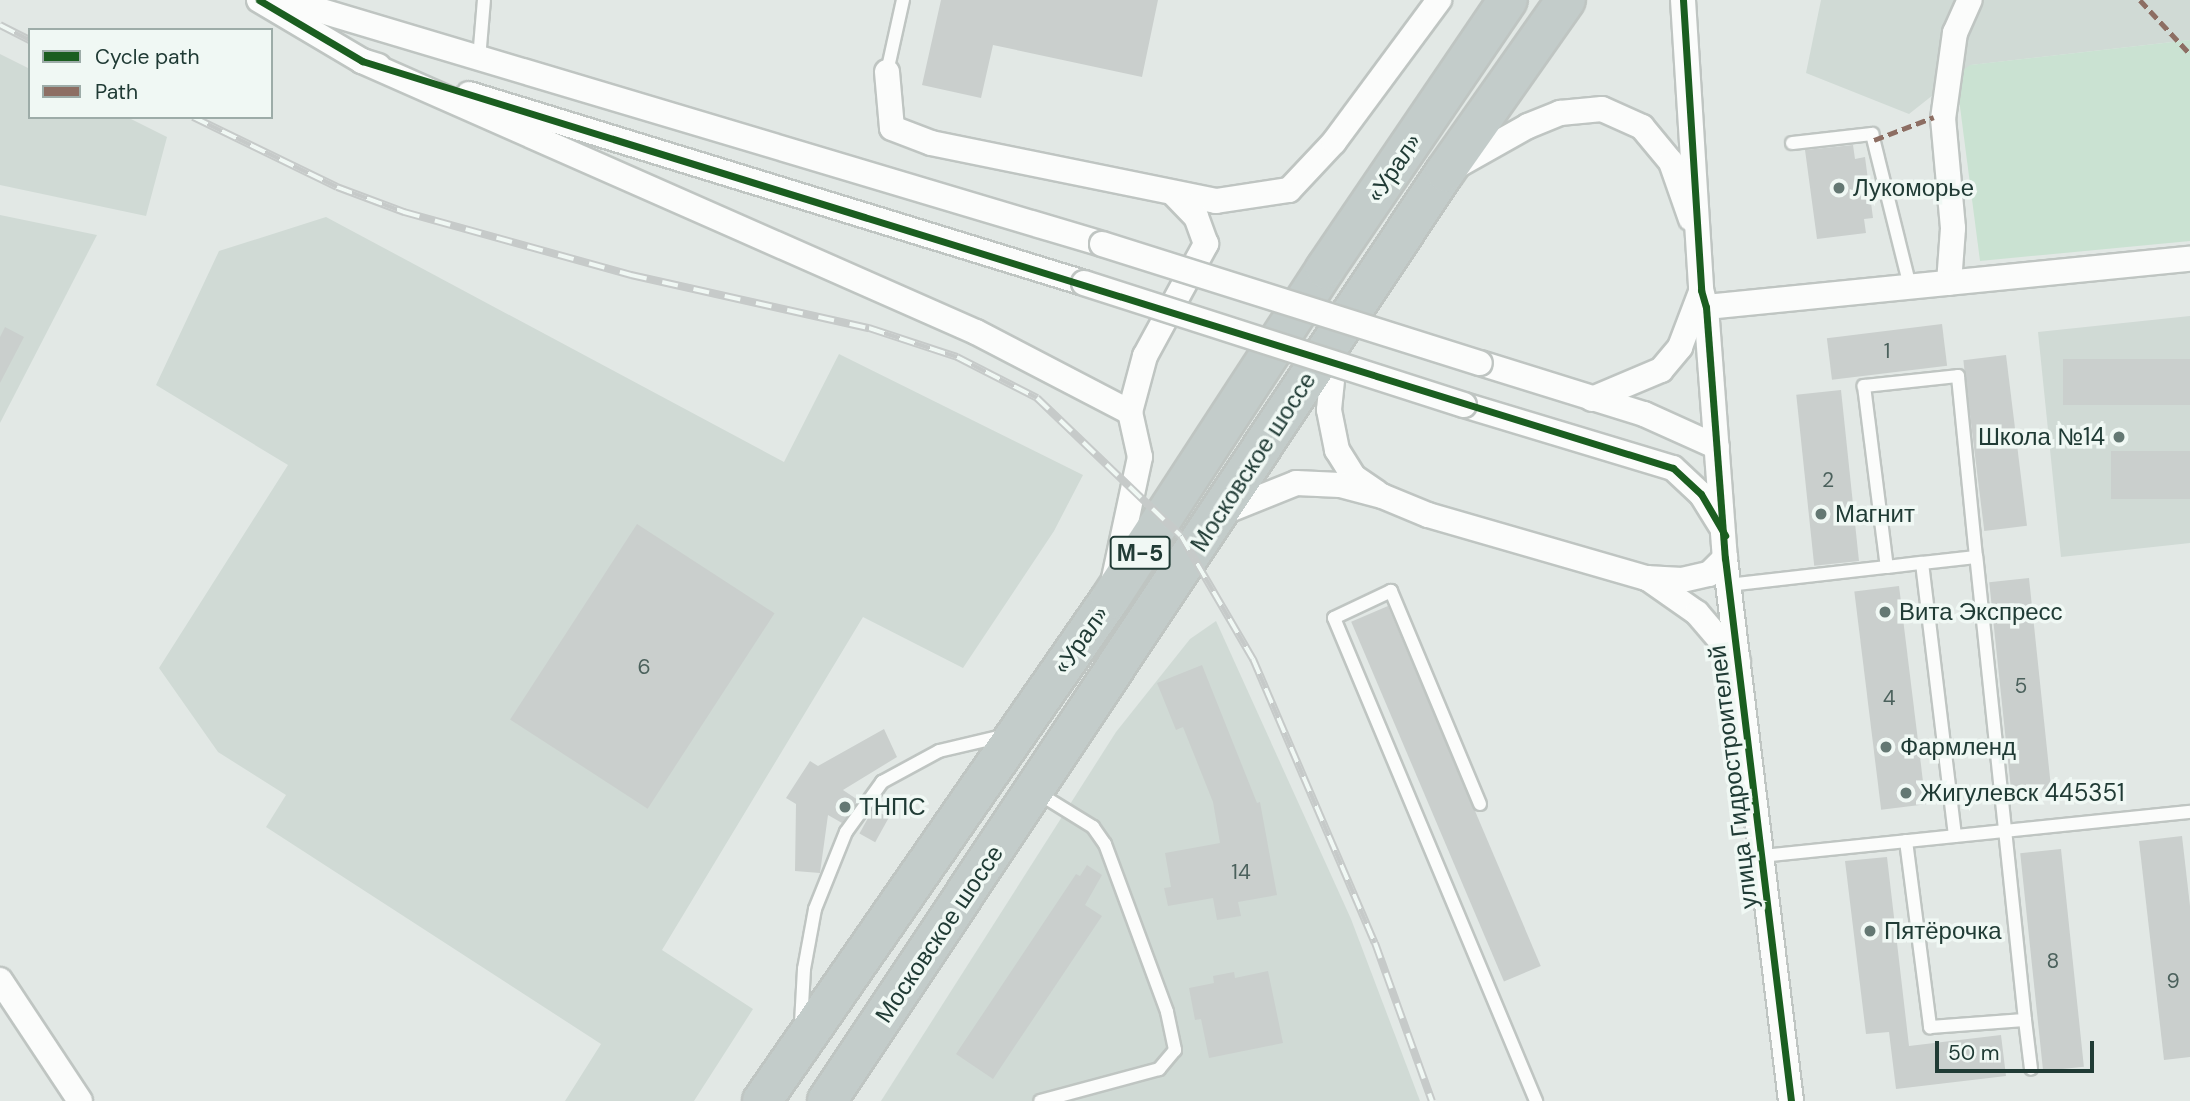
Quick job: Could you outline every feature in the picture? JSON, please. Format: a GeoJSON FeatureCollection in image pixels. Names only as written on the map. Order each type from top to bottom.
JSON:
{"type":"FeatureCollection","features":[{"type":"Feature","properties":{"kind":"highway","name":"«Урал»"},"geometry":{"type":"LineString","coordinates":[[762,1101],[1110,599],[1325,269],[1508,0]]}},
{"type":"Feature","properties":{"kind":"highway","name":"Московское шоссе"},"geometry":{"type":"LineString","coordinates":[[827,1101],[1445,173],[1566,0]]}},
{"type":"Feature","properties":{"kind":"street"},"geometry":{"type":"LineString","coordinates":[[259,0],[362,61],[976,332],[1130,412]]}},
{"type":"Feature","properties":{"kind":"street"},"geometry":{"type":"LineString","coordinates":[[285,0],[1102,244],[1644,414],[1717,447]]}},
{"type":"Feature","properties":{"kind":"street"},"geometry":{"type":"LineString","coordinates":[[887,72],[892,128],[931,143],[1216,201],[1289,190],[1334,142],[1440,0]]}},
{"type":"Feature","properties":{"kind":"street","name":"улица Гидростроителей"},"geometry":{"type":"LineString","coordinates":[[1683,0],[1703,299],[1728,584],[1740,662],[1791,1101]]}},
{"type":"Feature","properties":{"kind":"street"},"geometry":{"type":"LineString","coordinates":[[1950,283],[1954,228],[1943,119],[1955,33],[1970,0]]}},
{"type":"Feature","properties":{"kind":"street"},"geometry":{"type":"LineString","coordinates":[[362,61],[1673,468],[1701,494],[1725,546],[1709,574],[1682,580],[1646,578],[1428,516],[1382,496],[1340,485],[1296,483],[1219,514]]}},
{"type":"Feature","properties":{"kind":"street"},"geometry":{"type":"LineString","coordinates":[[1445,173],[1528,126],[1560,113],[1602,109],[1642,127],[1671,162],[1700,246]]}},
{"type":"Feature","properties":{"kind":"street"},"geometry":{"type":"LineString","coordinates":[[1110,599],[1140,457],[1130,412],[1145,356],[1206,244],[1196,216],[1174,194]]}},
{"type":"Feature","properties":{"kind":"street"},"geometry":{"type":"LineString","coordinates":[[1592,399],[1661,370],[1680,347],[1703,299],[1950,283],[2190,259]]}},
{"type":"Feature","properties":{"kind":"street"},"geometry":{"type":"LineString","coordinates":[[1337,335],[1329,410],[1337,450],[1354,477],[1382,496]]}},
{"type":"Feature","properties":{"kind":"street"},"geometry":{"type":"LineString","coordinates":[[1646,578],[1698,612],[1740,662]]}},
{"type":"Feature","properties":{"kind":"street"},"geometry":{"type":"LineString","coordinates":[[0,980],[80,1101]]}},
{"type":"Feature","properties":{"kind":"lane"},"geometry":{"type":"LineString","coordinates":[[479,59],[484,0]]}},
{"type":"Feature","properties":{"kind":"lane"},"geometry":{"type":"LineString","coordinates":[[887,72],[904,0]]}},
{"type":"Feature","properties":{"kind":"lane"},"geometry":{"type":"LineString","coordinates":[[1955,33],[1961,0]]}},
{"type":"Feature","properties":{"kind":"lane"},"geometry":{"type":"LineString","coordinates":[[1792,143],[1872,134],[1910,286]]}},
{"type":"Feature","properties":{"kind":"lane"},"geometry":{"type":"LineString","coordinates":[[1887,567],[1864,386],[1958,376],[2031,1069]]}},
{"type":"Feature","properties":{"kind":"lane"},"geometry":{"type":"LineString","coordinates":[[1728,584],[1976,557]]}},
{"type":"Feature","properties":{"kind":"lane"},"geometry":{"type":"LineString","coordinates":[[1922,563],[1955,836]]}},
{"type":"Feature","properties":{"kind":"lane"},"geometry":{"type":"LineString","coordinates":[[1480,804],[1391,592],[1334,618],[1536,1101]]}},
{"type":"Feature","properties":{"kind":"lane"},"geometry":{"type":"LineString","coordinates":[[800,1047],[804,969],[815,909],[846,832],[882,782],[939,751],[1017,732]]}},
{"type":"Feature","properties":{"kind":"lane"},"geometry":{"type":"LineString","coordinates":[[1035,791],[1093,827],[1105,844],[1167,1012],[1175,1050],[1159,1069],[1040,1101]]}},
{"type":"Feature","properties":{"kind":"lane"},"geometry":{"type":"LineString","coordinates":[[1762,856],[2190,812]]}},
{"type":"Feature","properties":{"kind":"lane"},"geometry":{"type":"LineString","coordinates":[[1906,841],[1930,1027],[2025,1020]]}},
{"type":"Feature","properties":{"kind":"shaded area"},"geometry":{"type":"Polygon","coordinates":[[[1821,0],[2190,0],[2190,40],[1971,65],[1909,114],[1806,73],[1821,0]]]}},
{"type":"Feature","properties":{"kind":"shaded area"},"geometry":{"type":"Polygon","coordinates":[[[0,54],[28,68],[28,119],[131,119],[167,137],[146,216],[0,185],[0,54]]]}},
{"type":"Feature","properties":{"kind":"shaded area"},"geometry":{"type":"Polygon","coordinates":[[[0,215],[97,235],[0,423],[0,215]]]}},
{"type":"Feature","properties":{"kind":"shaded area"},"geometry":{"type":"Polygon","coordinates":[[[326,217],[784,462],[839,354],[1083,475],[1054,531],[963,668],[863,617],[662,950],[753,1009],[694,1101],[565,1101],[601,1044],[266,827],[286,795],[218,752],[159,668],[288,465],[156,385],[219,251],[326,217]]]}},
{"type":"Feature","properties":{"kind":"shaded area","name":"Школа №14"},"geometry":{"type":"Polygon","coordinates":[[[2190,316],[2190,543],[2061,557],[2038,332],[2190,316]]]}},
{"type":"Feature","properties":{"kind":"shaded area"},"geometry":{"type":"Polygon","coordinates":[[[1216,621],[1351,919],[1420,1101],[881,1101],[1116,732],[1190,639],[1216,621]]]}},
{"type":"Feature","properties":{"kind":"green space"},"geometry":{"type":"Polygon","coordinates":[[[2190,40],[2190,241],[1980,261],[1956,76],[1970,65],[2190,40]]]}},
{"type":"Feature","properties":{"kind":"building"},"geometry":{"type":"Polygon","coordinates":[[[941,0],[1158,0],[1142,77],[993,45],[981,98],[922,85],[941,0]]]}},
{"type":"Feature","properties":{"kind":"building","name":"Лукоморье"},"geometry":{"type":"Polygon","coordinates":[[[1853,145],[1855,159],[1865,157],[1873,218],[1864,219],[1866,233],[1817,239],[1805,150],[1853,145]]]}},
{"type":"Feature","properties":{"kind":"building"},"geometry":{"type":"Polygon","coordinates":[[[1942,324],[1947,366],[1832,380],[1827,338],[1942,324]]]}},
{"type":"Feature","properties":{"kind":"building"},"geometry":{"type":"Polygon","coordinates":[[[5,327],[24,337],[0,383],[0,337],[5,327]]]}},
{"type":"Feature","properties":{"kind":"building"},"geometry":{"type":"Polygon","coordinates":[[[2006,355],[2027,526],[1984,531],[1963,360],[2006,355]]]}},
{"type":"Feature","properties":{"kind":"building"},"geometry":{"type":"Polygon","coordinates":[[[2063,359],[2190,359],[2190,405],[2063,405],[2063,359]]]}},
{"type":"Feature","properties":{"kind":"building"},"geometry":{"type":"Polygon","coordinates":[[[1841,390],[1859,561],[1814,566],[1796,395],[1841,390]]]}},
{"type":"Feature","properties":{"kind":"building"},"geometry":{"type":"Polygon","coordinates":[[[2111,451],[2190,451],[2190,499],[2111,499],[2111,451]]]}},
{"type":"Feature","properties":{"kind":"building"},"geometry":{"type":"Polygon","coordinates":[[[637,524],[775,613],[648,809],[510,719],[637,524]]]}},
{"type":"Feature","properties":{"kind":"building"},"geometry":{"type":"Polygon","coordinates":[[[2029,578],[2051,789],[2011,793],[1989,582],[2029,578]]]}},
{"type":"Feature","properties":{"kind":"building"},"geometry":{"type":"Polygon","coordinates":[[[1899,586],[1926,804],[1881,810],[1854,591],[1899,586]]]}},
{"type":"Feature","properties":{"kind":"building"},"geometry":{"type":"Polygon","coordinates":[[[1388,606],[1541,966],[1504,982],[1351,622],[1388,606]]]}},
{"type":"Feature","properties":{"kind":"building"},"geometry":{"type":"Polygon","coordinates":[[[1202,665],[1257,803],[1260,802],[1277,895],[1238,902],[1241,916],[1217,920],[1213,898],[1168,906],[1164,888],[1171,887],[1165,853],[1220,843],[1213,802],[1183,727],[1176,730],[1157,683],[1202,665]]]}},
{"type":"Feature","properties":{"kind":"building"},"geometry":{"type":"Polygon","coordinates":[[[884,729],[897,757],[843,790],[858,800],[842,823],[828,815],[820,873],[795,871],[796,804],[786,798],[810,761],[818,766],[884,729]]]}},
{"type":"Feature","properties":{"kind":"building"},"geometry":{"type":"Polygon","coordinates":[[[873,809],[889,818],[875,842],[859,833],[873,809]]]}},
{"type":"Feature","properties":{"kind":"building"},"geometry":{"type":"Polygon","coordinates":[[[2182,836],[2190,906],[2190,1057],[2164,1060],[2139,841],[2182,836]]]}},
{"type":"Feature","properties":{"kind":"building"},"geometry":{"type":"Polygon","coordinates":[[[2061,849],[2084,1067],[2043,1071],[2020,853],[2061,849]]]}},
{"type":"Feature","properties":{"kind":"building"},"geometry":{"type":"Polygon","coordinates":[[[1887,857],[1909,1046],[2001,1035],[2006,1076],[1896,1089],[1889,1032],[1866,1034],[1845,861],[1887,857]]]}},
{"type":"Feature","properties":{"kind":"building"},"geometry":{"type":"Polygon","coordinates":[[[1087,865],[1102,875],[1085,905],[1102,916],[993,1079],[956,1054],[1076,874],[1080,876],[1087,865]]]}},
{"type":"Feature","properties":{"kind":"building"},"geometry":{"type":"Polygon","coordinates":[[[1268,971],[1283,1043],[1209,1058],[1201,1019],[1195,1020],[1189,988],[1214,983],[1213,976],[1234,972],[1235,978],[1268,971]]]}},
{"type":"Feature","properties":{"kind":"railway"},"geometry":{"type":"LineString","coordinates":[[0,25],[28,39]]}},
{"type":"Feature","properties":{"kind":"railway"},"geometry":{"type":"LineString","coordinates":[[197,119],[337,187],[404,212],[631,275],[869,328],[957,357],[1037,398],[1181,536],[1253,659],[1375,943],[1432,1101]]}},
{"type":"Feature","properties":{"kind":"marked path"},"geometry":{"type":"LineString","coordinates":[[2140,0],[2190,54]]}},
{"type":"Feature","properties":{"kind":"marked path"},"geometry":{"type":"LineString","coordinates":[[1874,140],[1934,117]]}},
{"type":"Feature","properties":{"kind":"cycle path"},"geometry":{"type":"LineString","coordinates":[[259,0],[362,61],[1673,468],[1701,494],[1725,535]]}},
{"type":"Feature","properties":{"kind":"cycle path"},"geometry":{"type":"LineString","coordinates":[[1683,0],[1701,290],[1706,307],[1725,558],[1791,1101]]}},
{"type":"Feature","properties":{"kind":"place","name":"Лукоморье"},"geometry":{"type":"Point","coordinates":[1839,188]}},
{"type":"Feature","properties":{"kind":"place","name":"Школа №14"},"geometry":{"type":"Point","coordinates":[2119,437]}},
{"type":"Feature","properties":{"kind":"place","name":"Магнит"},"geometry":{"type":"Point","coordinates":[1821,514]}},
{"type":"Feature","properties":{"kind":"place","name":"Вита Экспресс"},"geometry":{"type":"Point","coordinates":[1885,612]}},
{"type":"Feature","properties":{"kind":"place","name":"Фармленд"},"geometry":{"type":"Point","coordinates":[1886,747]}},
{"type":"Feature","properties":{"kind":"place","name":"Жигулевск 445351"},"geometry":{"type":"Point","coordinates":[1906,793]}},
{"type":"Feature","properties":{"kind":"place","name":"ТНПС"},"geometry":{"type":"Point","coordinates":[845,807]}},
{"type":"Feature","properties":{"kind":"place","name":"Пятёрочка"},"geometry":{"type":"Point","coordinates":[1870,931]}}]}
